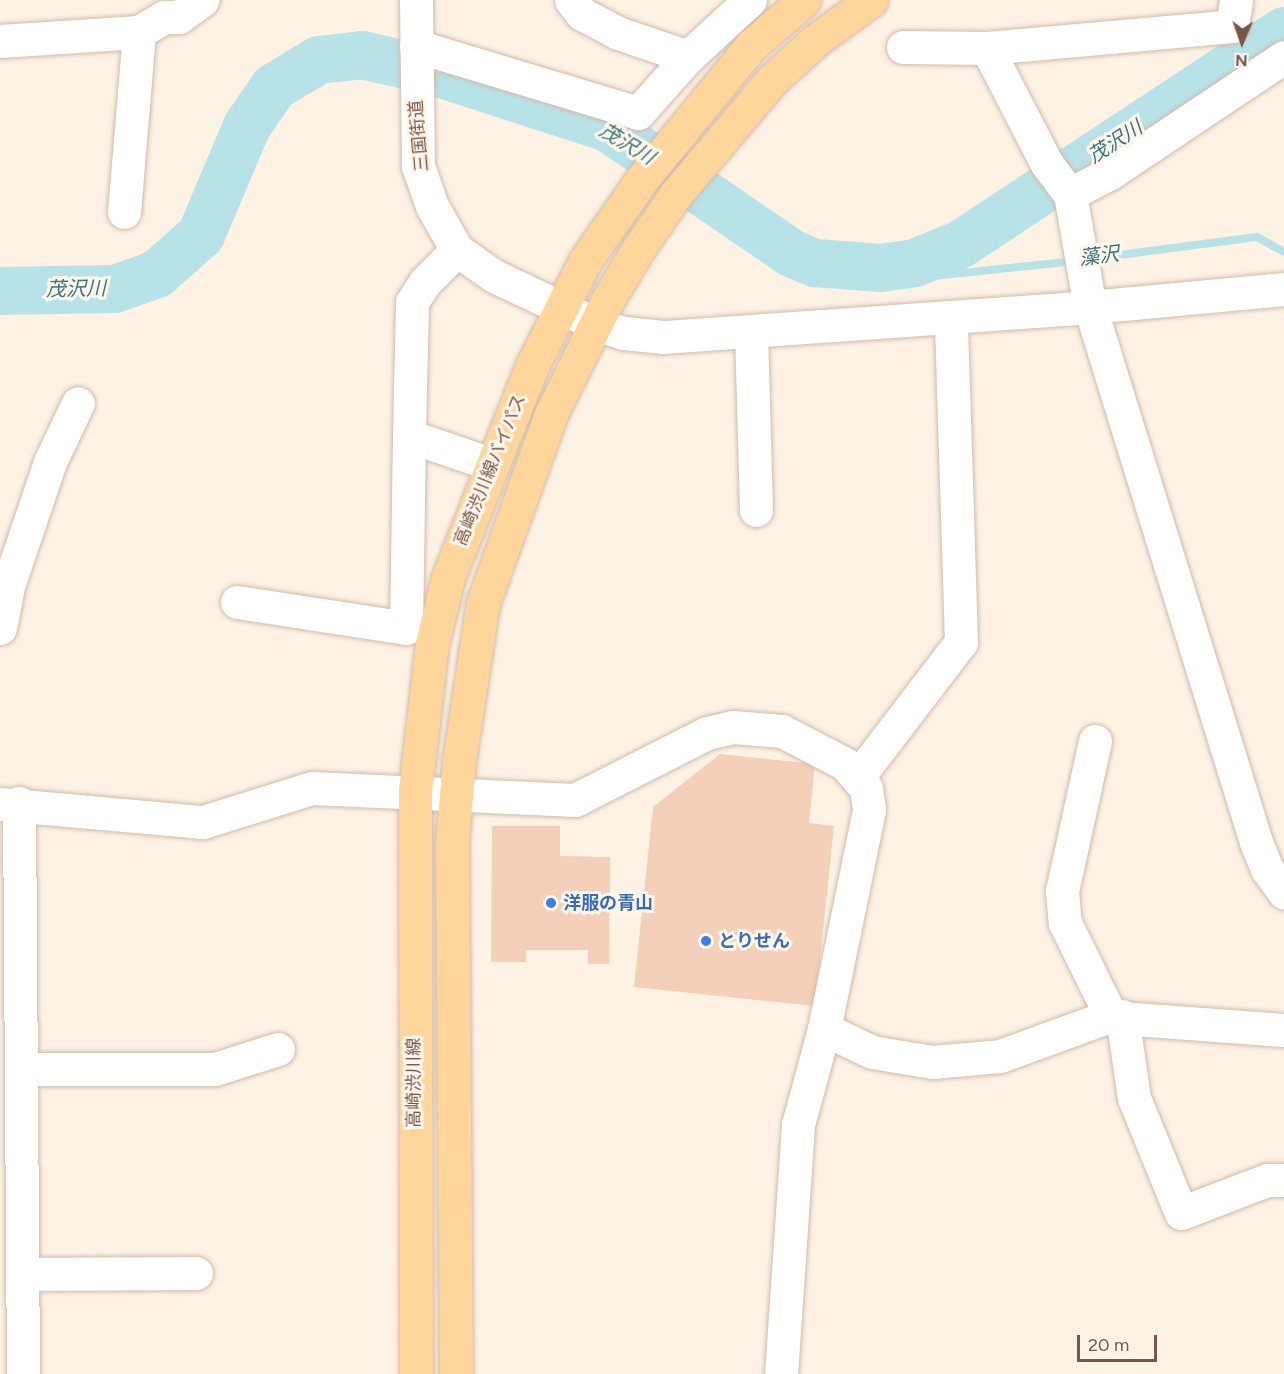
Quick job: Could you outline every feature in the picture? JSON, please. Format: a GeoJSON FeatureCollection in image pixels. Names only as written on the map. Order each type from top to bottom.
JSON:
{"type":"FeatureCollection","features":[{"type":"Feature","properties":{"kind":"main road","name":"高崎渋川線バイパス"},"geometry":{"type":"LineString","coordinates":[[415,791],[432,644],[448,578],[491,464],[560,307],[603,234],[670,143],[752,45],[804,0]]}},
{"type":"Feature","properties":{"kind":"main road","name":"高崎渋川線バイパス"},"geometry":{"type":"LineString","coordinates":[[456,795],[472,663],[483,603],[551,414],[618,281],[676,194],[771,81],[816,40],[871,0]]}},
{"type":"Feature","properties":{"kind":"main road","name":"高崎渋川線"},"geometry":{"type":"LineString","coordinates":[[415,791],[416,1374]]}},
{"type":"Feature","properties":{"kind":"main road"},"geometry":{"type":"LineString","coordinates":[[456,795],[452,842],[456,1374]]}},
{"type":"Feature","properties":{"kind":"street"},"geometry":{"type":"LineString","coordinates":[[0,41],[138,32],[164,17],[179,17],[202,0]]}},
{"type":"Feature","properties":{"kind":"street","name":"三国街道"},"geometry":{"type":"LineString","coordinates":[[416,0],[418,166],[432,206],[457,250],[494,276],[596,324],[624,333],[664,337],[1090,307],[1284,289]]}},
{"type":"Feature","properties":{"kind":"street"},"geometry":{"type":"LineString","coordinates":[[572,0],[582,14],[618,33],[688,57]]}},
{"type":"Feature","properties":{"kind":"street"},"geometry":{"type":"LineString","coordinates":[[416,46],[638,113],[688,57],[750,0]]}},
{"type":"Feature","properties":{"kind":"street"},"geometry":{"type":"LineString","coordinates":[[903,47],[987,48],[1232,26],[1236,0]]}},
{"type":"Feature","properties":{"kind":"street"},"geometry":{"type":"LineString","coordinates":[[124,212],[138,32]]}},
{"type":"Feature","properties":{"kind":"street"},"geometry":{"type":"LineString","coordinates":[[987,48],[1047,164],[1070,194],[1090,307],[1256,842],[1267,869],[1284,892]]}},
{"type":"Feature","properties":{"kind":"street"},"geometry":{"type":"LineString","coordinates":[[1070,194],[1110,173],[1284,57]]}},
{"type":"Feature","properties":{"kind":"street"},"geometry":{"type":"LineString","coordinates":[[237,602],[406,628],[412,302],[424,282],[457,250]]}},
{"type":"Feature","properties":{"kind":"street"},"geometry":{"type":"LineString","coordinates":[[857,778],[961,642],[951,317]]}},
{"type":"Feature","properties":{"kind":"street"},"geometry":{"type":"LineString","coordinates":[[751,331],[756,510]]}},
{"type":"Feature","properties":{"kind":"street"},"geometry":{"type":"LineString","coordinates":[[0,628],[8,586],[50,462],[78,403]]}},
{"type":"Feature","properties":{"kind":"street"},"geometry":{"type":"LineString","coordinates":[[409,436],[491,464]]}},
{"type":"Feature","properties":{"kind":"street"},"geometry":{"type":"LineString","coordinates":[[15,1373],[22,1274],[21,1069],[9,803],[202,822],[312,788],[575,800],[707,733],[733,727],[782,731],[845,764],[866,788],[869,810],[824,1029],[798,1125],[781,1374]]}},
{"type":"Feature","properties":{"kind":"street"},"geometry":{"type":"LineString","coordinates":[[1095,741],[1062,891],[1065,923],[1116,1016],[1134,1098],[1180,1213],[1267,1180],[1284,1180]]}},
{"type":"Feature","properties":{"kind":"street"},"geometry":{"type":"LineString","coordinates":[[824,1029],[872,1052],[932,1062],[1000,1056],[1116,1016],[1284,1030]]}},
{"type":"Feature","properties":{"kind":"street"},"geometry":{"type":"LineString","coordinates":[[21,1069],[215,1069],[278,1049]]}},
{"type":"Feature","properties":{"kind":"street"},"geometry":{"type":"LineString","coordinates":[[22,1274],[196,1273]]}},
{"type":"Feature","properties":{"kind":"building"},"geometry":{"type":"Polygon","coordinates":[[[720,754],[815,764],[809,823],[834,826],[815,1006],[634,987],[653,807],[720,754]]]}},
{"type":"Feature","properties":{"kind":"building","name":"洋服の青山"},"geometry":{"type":"Polygon","coordinates":[[[492,826],[560,826],[560,856],[610,857],[609,964],[588,964],[588,950],[526,950],[526,962],[491,962],[492,826]]]}},
{"type":"Feature","properties":{"kind":"waterway","name":"茂沢川"},"geometry":{"type":"LineString","coordinates":[[0,291],[115,289],[157,274],[201,235],[247,126],[274,87],[319,60],[362,55],[432,71],[608,128],[791,253],[815,263],[881,268],[915,263],[961,244],[1284,31]]}},
{"type":"Feature","properties":{"kind":"waterway","name":"藻沢"},"geometry":{"type":"LineString","coordinates":[[1089,259],[1257,237],[1284,252]]}},
{"type":"Feature","properties":{"kind":"waterway","name":"藻沢"},"geometry":{"type":"LineString","coordinates":[[915,263],[933,276],[1076,261]]}},
{"type":"Feature","properties":{"kind":"place","name":"洋服の青山"},"geometry":{"type":"Point","coordinates":[551,903]}},
{"type":"Feature","properties":{"kind":"place","name":"とりせん"},"geometry":{"type":"Point","coordinates":[706,941]}}]}
